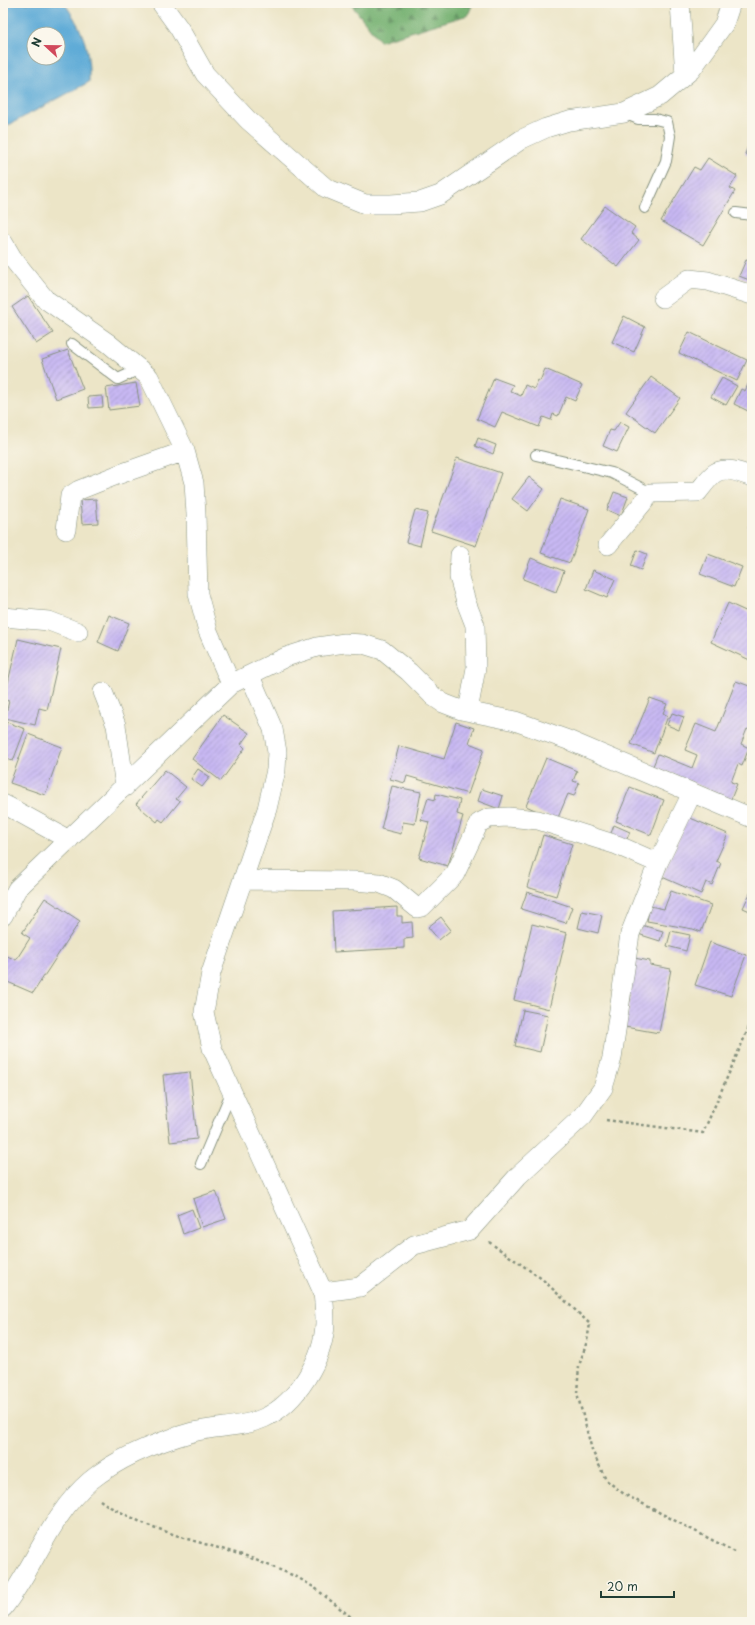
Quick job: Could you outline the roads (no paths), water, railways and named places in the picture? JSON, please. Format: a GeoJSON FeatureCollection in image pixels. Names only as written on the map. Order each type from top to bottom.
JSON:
{"type":"FeatureCollection","features":[{"type":"Feature","properties":{"kind":"street"},"geometry":{"type":"LineString","coordinates":[[161,3],[178,28],[205,74],[248,120],[326,188],[365,204],[420,202],[440,195],[528,136],[546,128],[569,121],[624,112],[660,96],[691,70],[724,24],[731,3]]}},
{"type":"Feature","properties":{"kind":"street"},"geometry":{"type":"LineString","coordinates":[[680,3],[685,75]]}},
{"type":"Feature","properties":{"kind":"street"},"geometry":{"type":"LineString","coordinates":[[3,242],[13,259],[45,299],[108,343],[149,377],[185,451],[194,483],[198,594],[208,631],[231,684]]}},
{"type":"Feature","properties":{"kind":"street"},"geometry":{"type":"LineString","coordinates":[[663,298],[690,280],[708,281],[752,295]]}},
{"type":"Feature","properties":{"kind":"street"},"geometry":{"type":"LineString","coordinates":[[66,530],[70,496],[79,490],[185,451]]}},
{"type":"Feature","properties":{"kind":"street"},"geometry":{"type":"LineString","coordinates":[[608,546],[651,493],[698,492],[715,473],[724,470],[737,472],[752,477]]}},
{"type":"Feature","properties":{"kind":"street"},"geometry":{"type":"LineString","coordinates":[[460,555],[459,577],[466,602],[475,625],[476,668],[468,711]]}},
{"type":"Feature","properties":{"kind":"street"},"geometry":{"type":"LineString","coordinates":[[3,617],[49,621],[78,632]]}},
{"type":"Feature","properties":{"kind":"street"},"geometry":{"type":"LineString","coordinates":[[3,916],[17,889],[231,684],[286,657],[317,647],[345,643],[363,644],[382,650],[443,703],[468,711],[515,721],[568,740],[752,818]]}},
{"type":"Feature","properties":{"kind":"street"},"geometry":{"type":"LineString","coordinates":[[3,1608],[68,1503],[90,1481],[136,1452],[194,1432],[244,1424],[264,1418],[284,1406],[301,1386],[319,1354],[325,1323],[323,1292],[231,1093],[212,1048],[204,1012],[211,973],[267,809],[276,770],[277,752],[274,729],[250,676]]}},
{"type":"Feature","properties":{"kind":"street"},"geometry":{"type":"LineString","coordinates":[[103,692],[116,725],[125,787]]}},
{"type":"Feature","properties":{"kind":"street"},"geometry":{"type":"LineString","coordinates":[[323,1292],[360,1287],[414,1245],[470,1230],[518,1176],[583,1116],[603,1088],[612,1058],[630,934],[658,863],[692,793]]}},
{"type":"Feature","properties":{"kind":"street"},"geometry":{"type":"LineString","coordinates":[[3,804],[68,840]]}},
{"type":"Feature","properties":{"kind":"street"},"geometry":{"type":"LineString","coordinates":[[242,880],[354,881],[379,883],[394,890],[417,908],[422,907],[455,874],[479,823],[490,818],[508,817],[538,820],[616,845],[658,863]]}},
{"type":"Feature","properties":{"kind":"lane"},"geometry":{"type":"LineString","coordinates":[[624,112],[638,119],[656,119],[667,122],[670,136],[666,161],[645,208]]}},
{"type":"Feature","properties":{"kind":"lane"},"geometry":{"type":"LineString","coordinates":[[736,213],[752,215]]}},
{"type":"Feature","properties":{"kind":"lane"},"geometry":{"type":"LineString","coordinates":[[72,344],[118,378],[140,370]]}},
{"type":"Feature","properties":{"kind":"lane"},"geometry":{"type":"LineString","coordinates":[[536,455],[612,473],[651,493]]}},
{"type":"Feature","properties":{"kind":"lane"},"geometry":{"type":"LineString","coordinates":[[201,1164],[231,1093]]}},
{"type":"Feature","properties":{"kind":"water"},"geometry":{"type":"Polygon","coordinates":[[[3,3],[64,3],[81,31],[87,49],[89,82],[3,128],[3,3]]]}}]}
